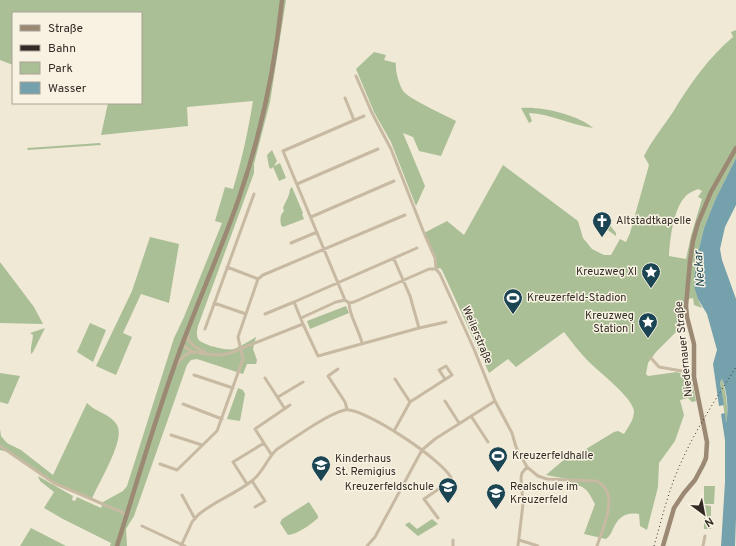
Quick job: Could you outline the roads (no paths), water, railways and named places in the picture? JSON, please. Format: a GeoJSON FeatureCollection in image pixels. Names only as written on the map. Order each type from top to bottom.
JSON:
{"type":"FeatureCollection","features":[{"type":"Feature","properties":{"kind":"main road"},"geometry":{"type":"LineString","coordinates":[[117,546],[126,514],[182,345],[227,232],[253,155],[270,83],[282,0]]}},
{"type":"Feature","properties":{"kind":"main road","name":"Niedernauer Straße"},"geometry":{"type":"LineString","coordinates":[[663,546],[674,508],[695,480],[704,465],[706,458],[707,442],[694,377],[694,344],[687,317],[686,306],[693,241],[698,223],[711,192],[736,148]]}},
{"type":"Feature","properties":{"kind":"street","name":"Weilerstraße"},"geometry":{"type":"LineString","coordinates":[[356,76],[372,113],[391,149],[435,258],[436,269],[440,274],[461,318],[495,401],[512,433],[516,447],[527,468]]}},
{"type":"Feature","properties":{"kind":"street"},"geometry":{"type":"LineString","coordinates":[[345,98],[354,120]]}},
{"type":"Feature","properties":{"kind":"street"},"geometry":{"type":"LineString","coordinates":[[362,343],[349,307],[349,303],[345,300],[338,284],[283,151],[364,116]]}},
{"type":"Feature","properties":{"kind":"street"},"geometry":{"type":"LineString","coordinates":[[297,184],[378,149]]}},
{"type":"Feature","properties":{"kind":"street"},"geometry":{"type":"LineString","coordinates":[[311,216],[394,181]]}},
{"type":"Feature","properties":{"kind":"street"},"geometry":{"type":"LineString","coordinates":[[205,329],[254,194]]}},
{"type":"Feature","properties":{"kind":"street"},"geometry":{"type":"LineString","coordinates":[[160,464],[177,470],[217,431],[243,359],[238,337],[258,278],[405,215]]}},
{"type":"Feature","properties":{"kind":"street"},"geometry":{"type":"LineString","coordinates":[[291,243],[317,232]]}},
{"type":"Feature","properties":{"kind":"street"},"geometry":{"type":"LineString","coordinates":[[265,314],[338,284],[417,248]]}},
{"type":"Feature","properties":{"kind":"street"},"geometry":{"type":"LineString","coordinates":[[394,259],[410,296],[419,328]]}},
{"type":"Feature","properties":{"kind":"street"},"geometry":{"type":"LineString","coordinates":[[228,267],[258,278]]}},
{"type":"Feature","properties":{"kind":"street"},"geometry":{"type":"LineString","coordinates":[[349,303],[429,269],[436,269]]}},
{"type":"Feature","properties":{"kind":"street"},"geometry":{"type":"LineString","coordinates":[[301,318],[336,302],[345,300]]}},
{"type":"Feature","properties":{"kind":"street"},"geometry":{"type":"LineString","coordinates":[[294,302],[318,356],[362,343],[446,322]]}},
{"type":"Feature","properties":{"kind":"street"},"geometry":{"type":"LineString","coordinates":[[214,303],[246,314]]}},
{"type":"Feature","properties":{"kind":"street"},"geometry":{"type":"LineString","coordinates":[[174,368],[184,356],[193,352],[217,355],[223,354],[241,349],[303,324]]}},
{"type":"Feature","properties":{"kind":"street"},"geometry":{"type":"LineString","coordinates":[[189,327],[188,340],[196,347]]}},
{"type":"Feature","properties":{"kind":"street"},"geometry":{"type":"LineString","coordinates":[[182,345],[187,344],[207,353]]}},
{"type":"Feature","properties":{"kind":"street"},"geometry":{"type":"LineString","coordinates":[[182,345],[193,352]]}},
{"type":"Feature","properties":{"kind":"street"},"geometry":{"type":"LineString","coordinates":[[651,358],[659,367],[682,371],[694,377]]}},
{"type":"Feature","properties":{"kind":"street"},"geometry":{"type":"LineString","coordinates":[[394,431],[410,402],[452,375],[446,366],[439,370],[445,379]]}},
{"type":"Feature","properties":{"kind":"street"},"geometry":{"type":"LineString","coordinates":[[338,369],[328,376],[345,402],[347,409]]}},
{"type":"Feature","properties":{"kind":"street"},"geometry":{"type":"LineString","coordinates":[[194,375],[233,388]]}},
{"type":"Feature","properties":{"kind":"street"},"geometry":{"type":"LineString","coordinates":[[265,378],[285,409]]}},
{"type":"Feature","properties":{"kind":"street"},"geometry":{"type":"LineString","coordinates":[[395,379],[410,402]]}},
{"type":"Feature","properties":{"kind":"street"},"geometry":{"type":"LineString","coordinates":[[278,397],[303,382]]}},
{"type":"Feature","properties":{"kind":"street"},"geometry":{"type":"LineString","coordinates":[[445,401],[459,423]]}},
{"type":"Feature","properties":{"kind":"street"},"geometry":{"type":"LineString","coordinates":[[367,546],[375,537],[422,450],[435,439],[495,401]]}},
{"type":"Feature","properties":{"kind":"street"},"geometry":{"type":"LineString","coordinates":[[183,404],[222,419]]}},
{"type":"Feature","properties":{"kind":"street"},"geometry":{"type":"LineString","coordinates":[[271,454],[255,429],[290,405]]}},
{"type":"Feature","properties":{"kind":"street"},"geometry":{"type":"LineString","coordinates":[[142,526],[183,546],[195,519],[202,512],[252,481],[260,473],[271,454],[329,417],[347,409],[364,414],[394,431],[422,450],[446,470],[453,479],[424,499],[438,518]]}},
{"type":"Feature","properties":{"kind":"street"},"geometry":{"type":"LineString","coordinates":[[471,416],[488,442]]}},
{"type":"Feature","properties":{"kind":"street"},"geometry":{"type":"LineString","coordinates":[[171,435],[202,445]]}},
{"type":"Feature","properties":{"kind":"street"},"geometry":{"type":"LineString","coordinates":[[247,484],[233,462],[264,443]]}},
{"type":"Feature","properties":{"kind":"street"},"geometry":{"type":"LineString","coordinates":[[0,446],[54,483],[126,514]]}},
{"type":"Feature","properties":{"kind":"street"},"geometry":{"type":"LineString","coordinates":[[518,546],[523,504],[521,478],[522,474],[527,468],[538,476],[547,479],[596,481],[602,483],[608,493],[609,500],[608,512],[597,546]]}},
{"type":"Feature","properties":{"kind":"street"},"geometry":{"type":"LineString","coordinates":[[252,481],[265,501],[255,508]]}},
{"type":"Feature","properties":{"kind":"street"},"geometry":{"type":"LineString","coordinates":[[182,496],[195,519]]}},
{"type":"Feature","properties":{"kind":"street"},"geometry":{"type":"LineString","coordinates":[[704,546],[705,536]]}},
{"type":"Feature","properties":{"kind":"street"},"geometry":{"type":"LineString","coordinates":[[453,540],[453,546]]}},
{"type":"Feature","properties":{"kind":"street"},"geometry":{"type":"LineString","coordinates":[[519,540],[538,546]]}},
{"type":"Feature","properties":{"kind":"water","name":"Neckar"},"geometry":{"type":"Polygon","coordinates":[[[736,158],[736,205],[725,227],[720,249],[722,260],[736,299],[735,546],[721,546],[725,482],[725,440],[721,414],[725,413],[726,423],[727,400],[722,379],[720,382],[724,405],[719,406],[713,364],[717,350],[707,314],[698,299],[694,286],[698,253],[704,228],[715,200],[736,158]]]}},
{"type":"Feature","properties":{"kind":"railway"},"geometry":{"type":"LineString","coordinates":[[654,546],[672,485],[686,452],[706,415],[736,367]]}},
{"type":"Feature","properties":{"kind":"place","name":"Altstadtkapelle"},"geometry":{"type":"Point","coordinates":[602,238]}},
{"type":"Feature","properties":{"kind":"place","name":"Kreuzweg XI"},"geometry":{"type":"Point","coordinates":[651,289]}},
{"type":"Feature","properties":{"kind":"place","name":"Kreuzerfeld-Stadion"},"geometry":{"type":"Point","coordinates":[513,315]}},
{"type":"Feature","properties":{"kind":"place","name":"Kreuzweg Station I"},"geometry":{"type":"Point","coordinates":[648,339]}},
{"type":"Feature","properties":{"kind":"place","name":"Kreuzerfeldhalle"},"geometry":{"type":"Point","coordinates":[498,473]}},
{"type":"Feature","properties":{"kind":"place","name":"Kinderhaus St. Remigius"},"geometry":{"type":"Point","coordinates":[321,482]}},
{"type":"Feature","properties":{"kind":"place","name":"Kreuzerfeldschule"},"geometry":{"type":"Point","coordinates":[448,504]}},
{"type":"Feature","properties":{"kind":"place","name":"Realschule im Kreuzerfeld"},"geometry":{"type":"Point","coordinates":[496,510]}}]}
